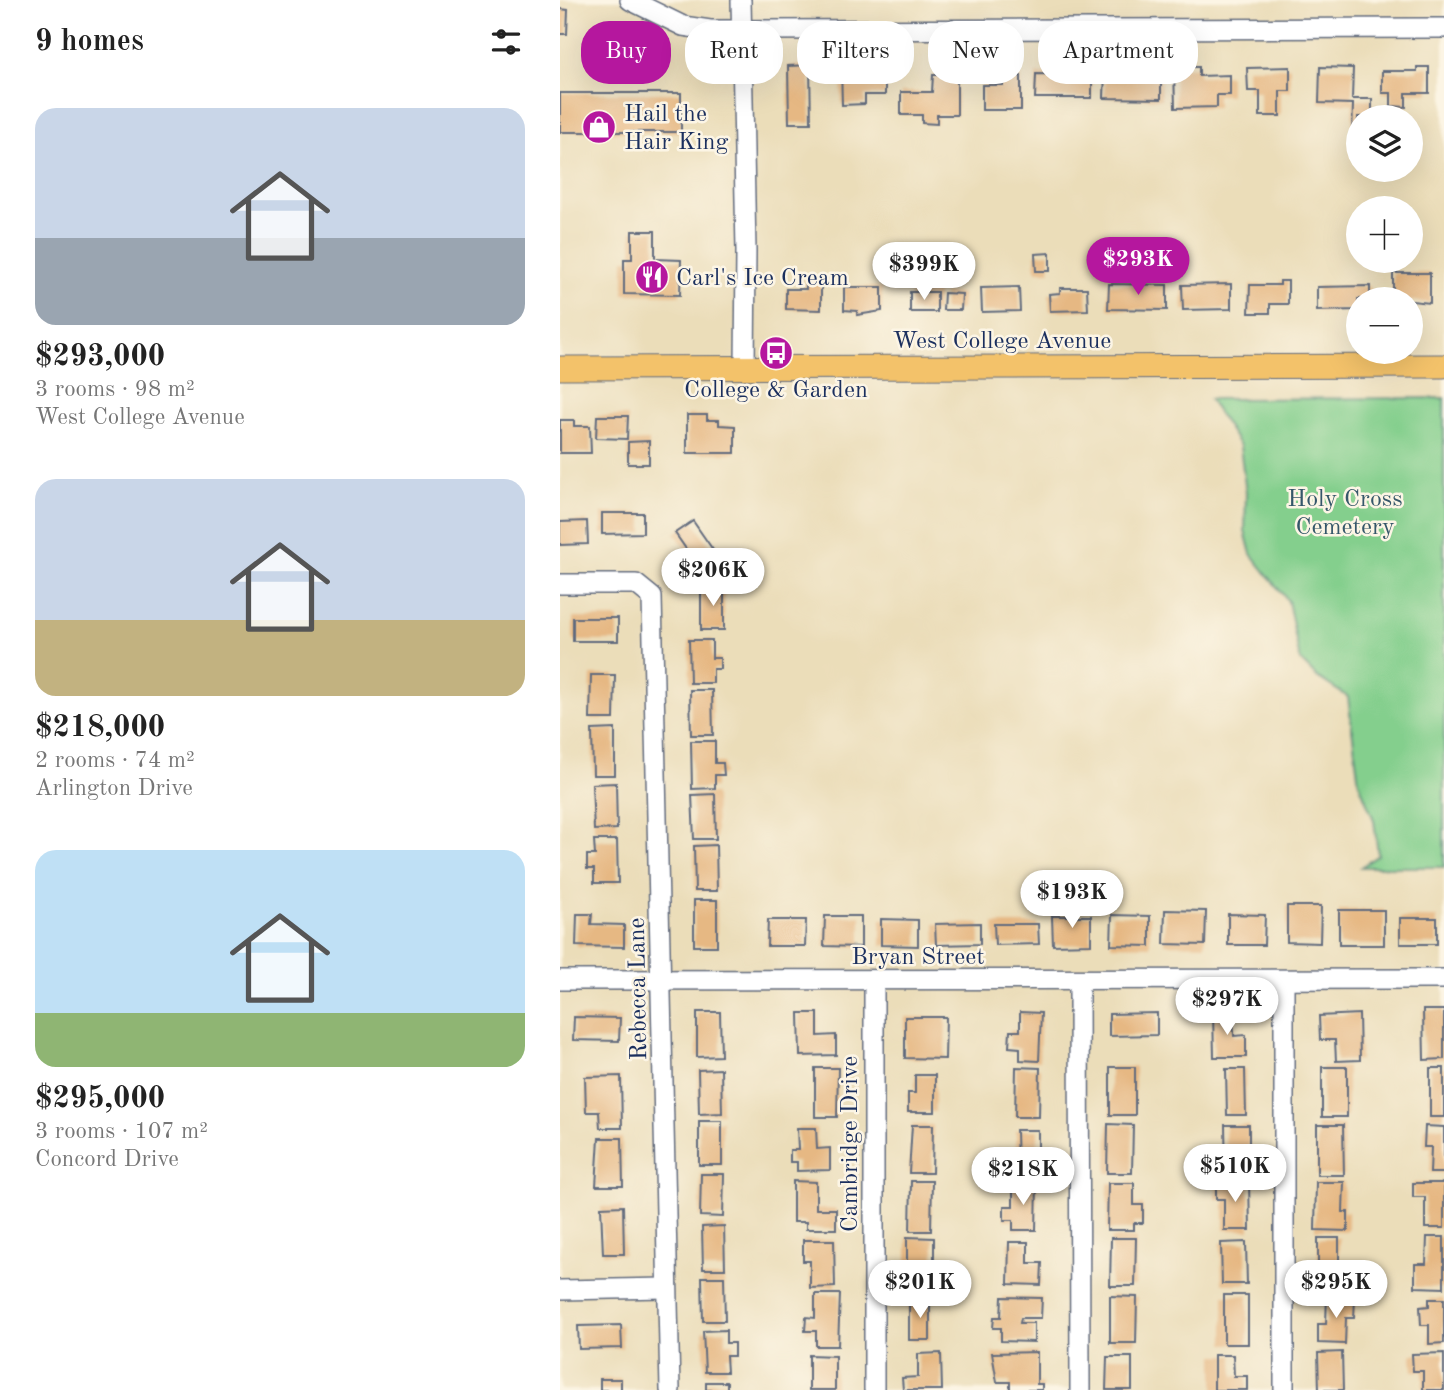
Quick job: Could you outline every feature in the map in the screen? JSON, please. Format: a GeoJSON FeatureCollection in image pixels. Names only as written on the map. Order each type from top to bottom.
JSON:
{"type":"FeatureCollection","features":[{"type":"Feature","properties":{"kind":"main road","name":"West College Avenue"},"geometry":{"type":"LineString","coordinates":[[560,368],[1444,366]]}},
{"type":"Feature","properties":{"kind":"street"},"geometry":{"type":"LineString","coordinates":[[630,0],[685,26]]}},
{"type":"Feature","properties":{"kind":"street"},"geometry":{"type":"LineString","coordinates":[[741,0],[741,21]]}},
{"type":"Feature","properties":{"kind":"street"},"geometry":{"type":"LineString","coordinates":[[783,30],[1444,28]]}},
{"type":"Feature","properties":{"kind":"street"},"geometry":{"type":"LineString","coordinates":[[742,84],[746,251],[745,367]]}},
{"type":"Feature","properties":{"kind":"street","name":"Rebecca Lane"},"geometry":{"type":"LineString","coordinates":[[560,584],[626,583],[646,589],[652,597],[670,1390]]}},
{"type":"Feature","properties":{"kind":"street","name":"Bryan Street"},"geometry":{"type":"LineString","coordinates":[[560,981],[1444,979]]}},
{"type":"Feature","properties":{"kind":"street","name":"Cambridge Drive"},"geometry":{"type":"LineString","coordinates":[[874,981],[874,1390]]}},
{"type":"Feature","properties":{"kind":"street"},"geometry":{"type":"LineString","coordinates":[[1079,981],[1080,1390]]}},
{"type":"Feature","properties":{"kind":"street"},"geometry":{"type":"LineString","coordinates":[[1284,981],[1284,1390]]}},
{"type":"Feature","properties":{"kind":"street"},"geometry":{"type":"LineString","coordinates":[[560,1290],[666,1288]]}},
{"type":"Feature","properties":{"kind":"green space","name":"Holy Cross Cemetery"},"geometry":{"type":"Polygon","coordinates":[[[1444,398],[1444,867],[1361,867],[1378,855],[1374,820],[1359,783],[1348,697],[1317,677],[1300,660],[1288,601],[1251,554],[1245,531],[1246,493],[1240,446],[1209,399],[1444,398]]]}},
{"type":"Feature","properties":{"kind":"building"},"geometry":{"type":"Polygon","coordinates":[[[560,9],[568,10],[567,34],[560,34],[560,9]]]}},
{"type":"Feature","properties":{"kind":"building"},"geometry":{"type":"Polygon","coordinates":[[[788,66],[797,66],[797,84],[810,84],[811,123],[789,123],[788,66]]]}},
{"type":"Feature","properties":{"kind":"building"},"geometry":{"type":"Polygon","coordinates":[[[1198,67],[1199,76],[1230,75],[1230,95],[1217,95],[1217,107],[1175,108],[1174,84],[1198,84],[1198,67]]]}},
{"type":"Feature","properties":{"kind":"building"},"geometry":{"type":"Polygon","coordinates":[[[1290,67],[1290,91],[1280,91],[1280,116],[1260,116],[1260,91],[1248,91],[1247,68],[1290,67]]]}},
{"type":"Feature","properties":{"kind":"building"},"geometry":{"type":"Polygon","coordinates":[[[1320,67],[1353,68],[1352,99],[1372,99],[1372,105],[1319,103],[1320,67]]]}},
{"type":"Feature","properties":{"kind":"building"},"geometry":{"type":"Polygon","coordinates":[[[1417,67],[1429,67],[1429,93],[1406,93],[1406,105],[1391,105],[1391,93],[1382,93],[1382,71],[1417,71],[1417,67]]]}},
{"type":"Feature","properties":{"kind":"building"},"geometry":{"type":"Polygon","coordinates":[[[1036,74],[1038,84],[1092,84],[1092,98],[1035,98],[1036,74]]]}},
{"type":"Feature","properties":{"kind":"building"},"geometry":{"type":"Polygon","coordinates":[[[841,84],[885,84],[885,95],[865,95],[865,104],[842,105],[841,84]]]}},
{"type":"Feature","properties":{"kind":"building"},"geometry":{"type":"Polygon","coordinates":[[[932,84],[957,84],[957,115],[937,115],[937,124],[922,123],[922,115],[901,115],[901,92],[932,92],[932,84]]]}},
{"type":"Feature","properties":{"kind":"building"},"geometry":{"type":"Polygon","coordinates":[[[1021,84],[1021,110],[982,110],[982,85],[1021,84]]]}},
{"type":"Feature","properties":{"kind":"building"},"geometry":{"type":"Polygon","coordinates":[[[1105,84],[1161,84],[1161,99],[1104,98],[1105,84]]]}},
{"type":"Feature","properties":{"kind":"building"},"geometry":{"type":"Polygon","coordinates":[[[560,93],[681,93],[681,132],[560,132],[560,93]]]}},
{"type":"Feature","properties":{"kind":"building","name":"Carl's Ice Cream"},"geometry":{"type":"Polygon","coordinates":[[[632,231],[655,231],[655,259],[681,260],[680,295],[624,294],[624,259],[632,259],[632,231]]]}},
{"type":"Feature","properties":{"kind":"building"},"geometry":{"type":"Polygon","coordinates":[[[1050,253],[1050,271],[1036,271],[1035,254],[1050,253]]]}},
{"type":"Feature","properties":{"kind":"building"},"geometry":{"type":"Polygon","coordinates":[[[1393,273],[1430,273],[1430,303],[1423,302],[1423,287],[1393,287],[1393,273]]]}},
{"type":"Feature","properties":{"kind":"building"},"geometry":{"type":"Polygon","coordinates":[[[806,280],[821,280],[821,310],[786,309],[786,289],[806,289],[806,280]]]}},
{"type":"Feature","properties":{"kind":"building"},"geometry":{"type":"Polygon","coordinates":[[[1280,281],[1288,281],[1288,304],[1270,304],[1270,313],[1249,313],[1250,285],[1280,285],[1280,281]]]}},
{"type":"Feature","properties":{"kind":"building"},"geometry":{"type":"Polygon","coordinates":[[[1109,284],[1167,285],[1167,310],[1108,309],[1109,284]]]}},
{"type":"Feature","properties":{"kind":"building"},"geometry":{"type":"Polygon","coordinates":[[[1231,284],[1231,309],[1183,310],[1182,285],[1231,284]]]}},
{"type":"Feature","properties":{"kind":"building"},"geometry":{"type":"Polygon","coordinates":[[[1370,286],[1346,287],[1346,310],[1317,311],[1317,287],[1370,286]]]}},
{"type":"Feature","properties":{"kind":"building"},"geometry":{"type":"Polygon","coordinates":[[[844,287],[882,287],[882,311],[857,315],[857,311],[844,310],[844,287]]]}},
{"type":"Feature","properties":{"kind":"building"},"geometry":{"type":"Polygon","coordinates":[[[1019,287],[1020,311],[982,312],[981,288],[1019,287]]]}},
{"type":"Feature","properties":{"kind":"building"},"geometry":{"type":"Polygon","coordinates":[[[1060,288],[1087,288],[1088,310],[1050,311],[1049,294],[1060,293],[1060,288]]]}},
{"type":"Feature","properties":{"kind":"building"},"geometry":{"type":"Polygon","coordinates":[[[910,292],[937,292],[937,312],[910,312],[910,292]]]}},
{"type":"Feature","properties":{"kind":"building"},"geometry":{"type":"Polygon","coordinates":[[[944,293],[962,294],[961,310],[943,310],[944,293]]]}},
{"type":"Feature","properties":{"kind":"building"},"geometry":{"type":"Polygon","coordinates":[[[687,415],[707,415],[707,420],[719,420],[719,425],[735,426],[735,453],[687,453],[687,415]]]}},
{"type":"Feature","properties":{"kind":"building"},"geometry":{"type":"Polygon","coordinates":[[[597,416],[628,416],[627,439],[596,438],[597,416]]]}},
{"type":"Feature","properties":{"kind":"building"},"geometry":{"type":"Polygon","coordinates":[[[560,420],[574,420],[574,426],[590,426],[591,453],[560,453],[560,420]]]}},
{"type":"Feature","properties":{"kind":"building"},"geometry":{"type":"Polygon","coordinates":[[[649,441],[649,464],[628,464],[628,442],[649,441]]]}},
{"type":"Feature","properties":{"kind":"building"},"geometry":{"type":"Polygon","coordinates":[[[602,513],[643,513],[643,533],[602,534],[602,513]]]}},
{"type":"Feature","properties":{"kind":"building"},"geometry":{"type":"Polygon","coordinates":[[[587,521],[588,544],[560,545],[560,522],[587,521]]]}},
{"type":"Feature","properties":{"kind":"building"},"geometry":{"type":"Polygon","coordinates":[[[693,521],[720,560],[702,572],[675,533],[693,521]]]}},
{"type":"Feature","properties":{"kind":"building"},"geometry":{"type":"Polygon","coordinates":[[[724,586],[724,630],[701,630],[701,587],[724,586]]]}},
{"type":"Feature","properties":{"kind":"building"},"geometry":{"type":"Polygon","coordinates":[[[573,618],[618,618],[618,641],[573,641],[573,618]]]}},
{"type":"Feature","properties":{"kind":"building"},"geometry":{"type":"Polygon","coordinates":[[[689,640],[712,640],[712,658],[720,658],[720,669],[713,669],[713,683],[690,683],[689,640]]]}},
{"type":"Feature","properties":{"kind":"building"},"geometry":{"type":"Polygon","coordinates":[[[591,675],[615,675],[614,719],[590,719],[591,675]]]}},
{"type":"Feature","properties":{"kind":"building"},"geometry":{"type":"Polygon","coordinates":[[[690,690],[712,690],[713,735],[691,735],[690,690]]]}},
{"type":"Feature","properties":{"kind":"building"},"geometry":{"type":"Polygon","coordinates":[[[615,729],[615,775],[593,775],[592,730],[615,729]]]}},
{"type":"Feature","properties":{"kind":"building"},"geometry":{"type":"Polygon","coordinates":[[[691,741],[715,741],[715,763],[723,763],[724,775],[715,775],[715,788],[692,789],[691,741]]]}},
{"type":"Feature","properties":{"kind":"building"},"geometry":{"type":"Polygon","coordinates":[[[616,783],[617,829],[594,830],[592,784],[616,783]]]}},
{"type":"Feature","properties":{"kind":"building"},"geometry":{"type":"Polygon","coordinates":[[[715,794],[716,839],[694,839],[692,795],[715,794]]]}},
{"type":"Feature","properties":{"kind":"building"},"geometry":{"type":"Polygon","coordinates":[[[594,840],[617,840],[618,883],[594,883],[594,869],[587,869],[587,855],[595,855],[594,840]]]}},
{"type":"Feature","properties":{"kind":"building"},"geometry":{"type":"Polygon","coordinates":[[[716,845],[717,891],[695,891],[694,846],[716,845]]]}},
{"type":"Feature","properties":{"kind":"building"},"geometry":{"type":"Polygon","coordinates":[[[694,900],[717,900],[717,946],[694,946],[694,900]]]}},
{"type":"Feature","properties":{"kind":"building"},"geometry":{"type":"Polygon","coordinates":[[[1287,906],[1321,906],[1320,943],[1287,942],[1287,906]]]}},
{"type":"Feature","properties":{"kind":"building"},"geometry":{"type":"Polygon","coordinates":[[[1165,910],[1206,911],[1205,945],[1164,944],[1165,910]]]}},
{"type":"Feature","properties":{"kind":"building"},"geometry":{"type":"Polygon","coordinates":[[[1339,910],[1384,910],[1384,945],[1339,945],[1339,910]]]}},
{"type":"Feature","properties":{"kind":"building"},"geometry":{"type":"Polygon","coordinates":[[[577,914],[592,914],[591,924],[624,925],[624,947],[576,946],[577,914]]]}},
{"type":"Feature","properties":{"kind":"building"},"geometry":{"type":"Polygon","coordinates":[[[1228,914],[1265,915],[1264,945],[1228,945],[1228,914]]]}},
{"type":"Feature","properties":{"kind":"building"},"geometry":{"type":"Polygon","coordinates":[[[1112,915],[1150,916],[1150,946],[1111,945],[1112,915]]]}},
{"type":"Feature","properties":{"kind":"building"},"geometry":{"type":"Polygon","coordinates":[[[825,916],[861,916],[861,947],[824,946],[825,916]]]}},
{"type":"Feature","properties":{"kind":"building"},"geometry":{"type":"Polygon","coordinates":[[[1052,916],[1091,916],[1091,944],[1053,945],[1052,916]]]}},
{"type":"Feature","properties":{"kind":"building"},"geometry":{"type":"Polygon","coordinates":[[[1400,918],[1437,918],[1437,944],[1400,944],[1400,918]]]}},
{"type":"Feature","properties":{"kind":"building"},"geometry":{"type":"Polygon","coordinates":[[[881,919],[918,920],[918,946],[881,945],[881,919]]]}},
{"type":"Feature","properties":{"kind":"building"},"geometry":{"type":"Polygon","coordinates":[[[768,920],[806,920],[805,946],[767,946],[768,920]]]}},
{"type":"Feature","properties":{"kind":"building"},"geometry":{"type":"Polygon","coordinates":[[[980,923],[980,944],[936,945],[935,924],[980,923]]]}},
{"type":"Feature","properties":{"kind":"building"},"geometry":{"type":"Polygon","coordinates":[[[994,924],[1038,924],[1039,944],[995,945],[994,924]]]}},
{"type":"Feature","properties":{"kind":"building"},"geometry":{"type":"Polygon","coordinates":[[[1423,1010],[1444,1010],[1444,1059],[1424,1060],[1423,1010]]]}},
{"type":"Feature","properties":{"kind":"building"},"geometry":{"type":"Polygon","coordinates":[[[1213,1011],[1233,1011],[1234,1036],[1246,1035],[1246,1057],[1214,1057],[1213,1011]]]}},
{"type":"Feature","properties":{"kind":"building"},"geometry":{"type":"Polygon","coordinates":[[[697,1012],[720,1012],[721,1056],[697,1057],[697,1012]]]}},
{"type":"Feature","properties":{"kind":"building"},"geometry":{"type":"Polygon","coordinates":[[[1020,1012],[1041,1013],[1039,1061],[1020,1060],[1020,1048],[1009,1047],[1010,1031],[1020,1031],[1020,1012]]]}},
{"type":"Feature","properties":{"kind":"building"},"geometry":{"type":"Polygon","coordinates":[[[799,1013],[818,1013],[818,1036],[836,1035],[836,1055],[800,1056],[799,1013]]]}},
{"type":"Feature","properties":{"kind":"building"},"geometry":{"type":"Polygon","coordinates":[[[1157,1013],[1157,1035],[1109,1036],[1109,1014],[1157,1013]]]}},
{"type":"Feature","properties":{"kind":"building"},"geometry":{"type":"Polygon","coordinates":[[[1359,1014],[1360,1060],[1336,1061],[1335,1040],[1320,1040],[1319,1016],[1359,1014]]]}},
{"type":"Feature","properties":{"kind":"building"},"geometry":{"type":"Polygon","coordinates":[[[574,1017],[620,1018],[619,1041],[573,1040],[574,1017]]]}},
{"type":"Feature","properties":{"kind":"building"},"geometry":{"type":"Polygon","coordinates":[[[905,1017],[946,1017],[945,1059],[905,1058],[905,1017]]]}},
{"type":"Feature","properties":{"kind":"building"},"geometry":{"type":"Polygon","coordinates":[[[1016,1067],[1040,1068],[1039,1117],[1015,1117],[1016,1067]]]}},
{"type":"Feature","properties":{"kind":"building"},"geometry":{"type":"Polygon","coordinates":[[[1110,1067],[1135,1067],[1135,1115],[1110,1115],[1110,1067]]]}},
{"type":"Feature","properties":{"kind":"building"},"geometry":{"type":"Polygon","coordinates":[[[1322,1067],[1347,1067],[1347,1117],[1322,1117],[1322,1067]]]}},
{"type":"Feature","properties":{"kind":"building"},"geometry":{"type":"Polygon","coordinates":[[[815,1068],[838,1068],[837,1117],[815,1117],[815,1068]]]}},
{"type":"Feature","properties":{"kind":"building"},"geometry":{"type":"Polygon","coordinates":[[[1430,1068],[1444,1068],[1444,1117],[1430,1117],[1430,1068]]]}},
{"type":"Feature","properties":{"kind":"building"},"geometry":{"type":"Polygon","coordinates":[[[721,1069],[722,1113],[699,1114],[698,1070],[721,1069]]]}},
{"type":"Feature","properties":{"kind":"building"},"geometry":{"type":"Polygon","coordinates":[[[1226,1069],[1245,1069],[1246,1115],[1227,1115],[1226,1069]]]}},
{"type":"Feature","properties":{"kind":"building"},"geometry":{"type":"Polygon","coordinates":[[[915,1075],[935,1075],[935,1112],[908,1112],[908,1093],[915,1093],[915,1075]]]}},
{"type":"Feature","properties":{"kind":"building"},"geometry":{"type":"Polygon","coordinates":[[[621,1076],[622,1128],[600,1128],[599,1112],[586,1112],[585,1077],[621,1076]]]}},
{"type":"Feature","properties":{"kind":"building"},"geometry":{"type":"Polygon","coordinates":[[[699,1121],[722,1121],[722,1165],[699,1165],[699,1121]]]}},
{"type":"Feature","properties":{"kind":"building"},"geometry":{"type":"Polygon","coordinates":[[[1108,1124],[1133,1125],[1132,1173],[1107,1173],[1108,1124]]]}},
{"type":"Feature","properties":{"kind":"building"},"geometry":{"type":"Polygon","coordinates":[[[912,1125],[933,1125],[932,1173],[909,1173],[912,1125]]]}},
{"type":"Feature","properties":{"kind":"building"},"geometry":{"type":"Polygon","coordinates":[[[1225,1125],[1249,1125],[1249,1171],[1226,1172],[1225,1125]]]}},
{"type":"Feature","properties":{"kind":"building"},"geometry":{"type":"Polygon","coordinates":[[[1317,1125],[1343,1125],[1344,1175],[1317,1175],[1317,1125]]]}},
{"type":"Feature","properties":{"kind":"building"},"geometry":{"type":"Polygon","coordinates":[[[1425,1126],[1444,1127],[1444,1173],[1430,1173],[1431,1147],[1424,1147],[1425,1126]]]}},
{"type":"Feature","properties":{"kind":"building"},"geometry":{"type":"Polygon","coordinates":[[[797,1128],[816,1128],[817,1149],[830,1148],[830,1170],[797,1171],[797,1162],[790,1162],[790,1150],[798,1150],[797,1128]]]}},
{"type":"Feature","properties":{"kind":"building"},"geometry":{"type":"Polygon","coordinates":[[[1016,1130],[1038,1130],[1038,1168],[1017,1169],[1016,1130]]]}},
{"type":"Feature","properties":{"kind":"building"},"geometry":{"type":"Polygon","coordinates":[[[599,1138],[622,1138],[623,1186],[596,1186],[599,1138]]]}},
{"type":"Feature","properties":{"kind":"building"},"geometry":{"type":"Polygon","coordinates":[[[701,1174],[724,1174],[723,1217],[700,1216],[701,1174]]]}},
{"type":"Feature","properties":{"kind":"building"},"geometry":{"type":"Polygon","coordinates":[[[793,1181],[816,1182],[816,1209],[836,1209],[836,1229],[806,1229],[806,1222],[793,1222],[793,1181]]]}},
{"type":"Feature","properties":{"kind":"building"},"geometry":{"type":"Polygon","coordinates":[[[911,1181],[932,1181],[931,1231],[910,1231],[911,1181]]]}},
{"type":"Feature","properties":{"kind":"building"},"geometry":{"type":"Polygon","coordinates":[[[1249,1181],[1250,1230],[1224,1230],[1224,1199],[1216,1199],[1216,1182],[1249,1181]]]}},
{"type":"Feature","properties":{"kind":"building"},"geometry":{"type":"Polygon","coordinates":[[[1316,1182],[1344,1182],[1343,1212],[1348,1212],[1348,1231],[1315,1230],[1316,1182]]]}},
{"type":"Feature","properties":{"kind":"building"},"geometry":{"type":"Polygon","coordinates":[[[1013,1183],[1037,1183],[1036,1230],[1013,1230],[1013,1220],[1004,1220],[1004,1206],[1013,1206],[1013,1183]]]}},
{"type":"Feature","properties":{"kind":"building"},"geometry":{"type":"Polygon","coordinates":[[[1108,1183],[1134,1183],[1134,1205],[1143,1205],[1143,1223],[1134,1223],[1134,1230],[1107,1230],[1108,1183]]]}},
{"type":"Feature","properties":{"kind":"building"},"geometry":{"type":"Polygon","coordinates":[[[1413,1183],[1444,1183],[1444,1228],[1425,1228],[1425,1197],[1413,1197],[1413,1183]]]}},
{"type":"Feature","properties":{"kind":"building"},"geometry":{"type":"Polygon","coordinates":[[[623,1206],[624,1254],[603,1254],[601,1207],[623,1206]]]}},
{"type":"Feature","properties":{"kind":"building"},"geometry":{"type":"Polygon","coordinates":[[[724,1226],[725,1269],[703,1269],[702,1227],[724,1226]]]}},
{"type":"Feature","properties":{"kind":"building"},"geometry":{"type":"Polygon","coordinates":[[[907,1237],[934,1238],[934,1265],[943,1265],[942,1289],[907,1288],[907,1237]]]}},
{"type":"Feature","properties":{"kind":"building"},"geometry":{"type":"Polygon","coordinates":[[[1427,1237],[1444,1237],[1444,1288],[1415,1287],[1415,1264],[1426,1264],[1427,1237]]]}},
{"type":"Feature","properties":{"kind":"building"},"geometry":{"type":"Polygon","coordinates":[[[1111,1238],[1136,1238],[1135,1286],[1110,1286],[1111,1238]]]}},
{"type":"Feature","properties":{"kind":"building"},"geometry":{"type":"Polygon","coordinates":[[[1318,1238],[1339,1238],[1339,1265],[1353,1265],[1353,1278],[1339,1278],[1339,1286],[1318,1286],[1318,1238]]]}},
{"type":"Feature","properties":{"kind":"building"},"geometry":{"type":"Polygon","coordinates":[[[803,1240],[834,1240],[835,1287],[810,1288],[810,1261],[803,1261],[803,1240]]]}},
{"type":"Feature","properties":{"kind":"building"},"geometry":{"type":"Polygon","coordinates":[[[1009,1242],[1028,1242],[1028,1263],[1042,1263],[1041,1285],[1008,1284],[1009,1242]]]}},
{"type":"Feature","properties":{"kind":"building"},"geometry":{"type":"Polygon","coordinates":[[[1246,1242],[1247,1284],[1222,1284],[1221,1243],[1246,1242]]]}},
{"type":"Feature","properties":{"kind":"building"},"geometry":{"type":"Polygon","coordinates":[[[702,1277],[724,1277],[725,1321],[703,1321],[702,1277]]]}},
{"type":"Feature","properties":{"kind":"building"},"geometry":{"type":"Polygon","coordinates":[[[815,1294],[840,1294],[838,1346],[816,1346],[816,1331],[805,1331],[806,1317],[815,1318],[815,1294]]]}},
{"type":"Feature","properties":{"kind":"building"},"geometry":{"type":"Polygon","coordinates":[[[1224,1295],[1248,1295],[1248,1344],[1224,1344],[1224,1295]]]}},
{"type":"Feature","properties":{"kind":"building"},"geometry":{"type":"Polygon","coordinates":[[[1327,1295],[1355,1298],[1354,1318],[1346,1318],[1345,1344],[1318,1343],[1318,1324],[1326,1324],[1327,1295]]]}},
{"type":"Feature","properties":{"kind":"building"},"geometry":{"type":"Polygon","coordinates":[[[1110,1296],[1137,1297],[1136,1343],[1110,1343],[1110,1296]]]}},
{"type":"Feature","properties":{"kind":"building"},"geometry":{"type":"Polygon","coordinates":[[[1002,1297],[1042,1298],[1041,1318],[1021,1318],[1020,1323],[1034,1323],[1034,1342],[1001,1341],[1001,1328],[993,1328],[994,1317],[1001,1317],[1002,1297]]]}},
{"type":"Feature","properties":{"kind":"building"},"geometry":{"type":"Polygon","coordinates":[[[1429,1299],[1444,1299],[1444,1343],[1429,1344],[1429,1325],[1421,1325],[1420,1307],[1429,1306],[1429,1299]]]}},
{"type":"Feature","properties":{"kind":"building"},"geometry":{"type":"Polygon","coordinates":[[[930,1300],[930,1340],[909,1340],[909,1301],[930,1300]]]}},
{"type":"Feature","properties":{"kind":"building"},"geometry":{"type":"Polygon","coordinates":[[[621,1325],[622,1348],[579,1349],[578,1326],[621,1325]]]}},
{"type":"Feature","properties":{"kind":"building"},"geometry":{"type":"Polygon","coordinates":[[[726,1330],[726,1343],[734,1343],[734,1356],[726,1356],[727,1372],[705,1372],[703,1331],[726,1330]]]}},
{"type":"Feature","properties":{"kind":"building"},"geometry":{"type":"Polygon","coordinates":[[[1037,1352],[1037,1384],[1042,1384],[1042,1390],[1010,1390],[1010,1382],[997,1382],[992,1353],[1037,1352]]]}},
{"type":"Feature","properties":{"kind":"building"},"geometry":{"type":"Polygon","coordinates":[[[1342,1352],[1343,1390],[1319,1390],[1318,1353],[1342,1352]]]}},
{"type":"Feature","properties":{"kind":"building"},"geometry":{"type":"Polygon","coordinates":[[[941,1353],[942,1390],[903,1390],[902,1378],[918,1377],[918,1354],[941,1353]]]}},
{"type":"Feature","properties":{"kind":"building"},"geometry":{"type":"Polygon","coordinates":[[[1444,1353],[1444,1390],[1423,1390],[1423,1371],[1413,1371],[1412,1354],[1444,1353]]]}},
{"type":"Feature","properties":{"kind":"building"},"geometry":{"type":"Polygon","coordinates":[[[809,1355],[835,1356],[835,1390],[809,1390],[809,1355]]]}},
{"type":"Feature","properties":{"kind":"building"},"geometry":{"type":"Polygon","coordinates":[[[1214,1355],[1233,1355],[1234,1376],[1247,1376],[1247,1390],[1214,1390],[1214,1355]]]}},
{"type":"Feature","properties":{"kind":"building"},"geometry":{"type":"Polygon","coordinates":[[[1107,1357],[1132,1357],[1132,1390],[1106,1390],[1107,1357]]]}},
{"type":"Feature","properties":{"kind":"building"},"geometry":{"type":"Polygon","coordinates":[[[600,1379],[621,1379],[621,1390],[600,1390],[600,1379]]]}},
{"type":"Feature","properties":{"kind":"building"},"geometry":{"type":"Polygon","coordinates":[[[706,1382],[727,1382],[727,1390],[706,1390],[706,1382]]]}},
{"type":"Feature","properties":{"kind":"place","name":"Hail the Hair King"},"geometry":{"type":"Point","coordinates":[599,127]}},
{"type":"Feature","properties":{"kind":"place","name":"Carl's Ice Cream"},"geometry":{"type":"Point","coordinates":[652,277]}},
{"type":"Feature","properties":{"kind":"place","name":"College & Garden"},"geometry":{"type":"Point","coordinates":[776,353]}}]}
